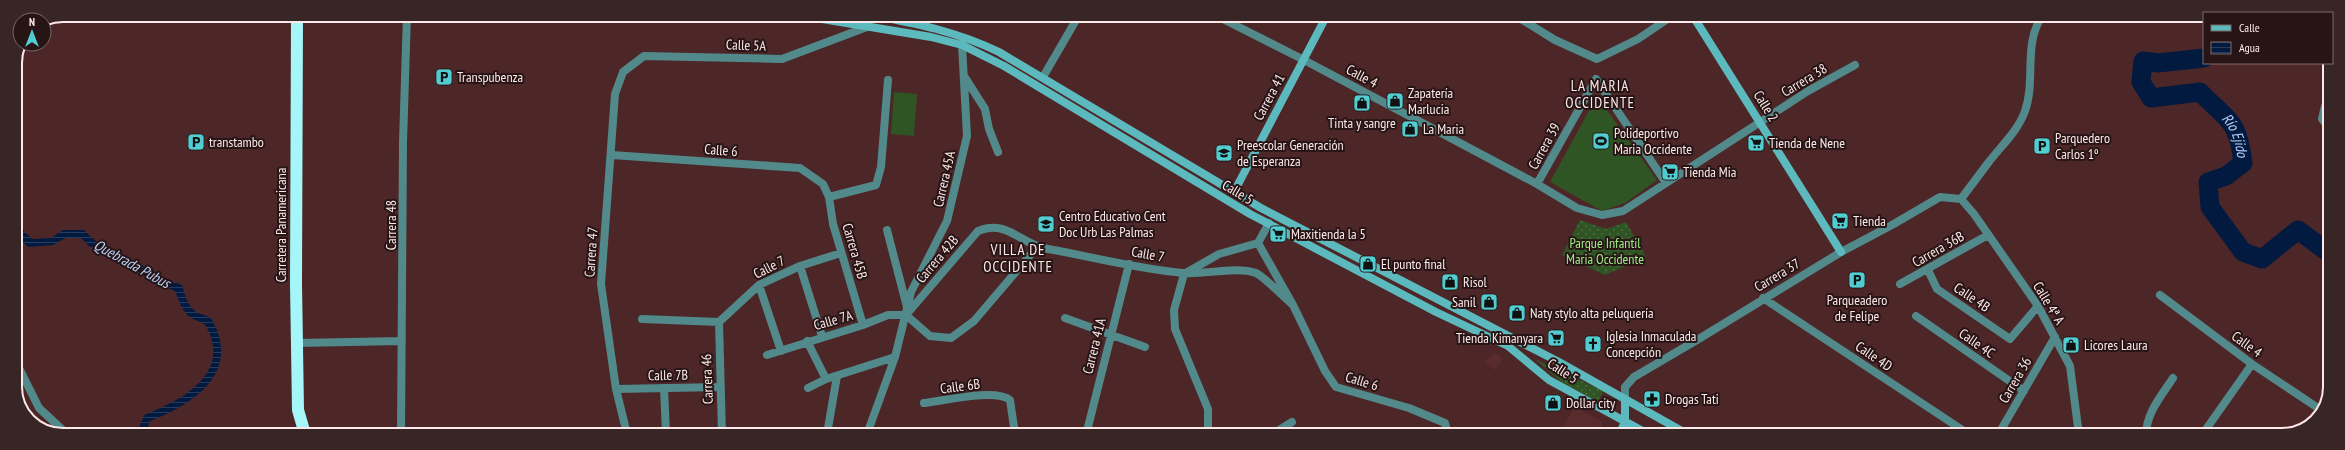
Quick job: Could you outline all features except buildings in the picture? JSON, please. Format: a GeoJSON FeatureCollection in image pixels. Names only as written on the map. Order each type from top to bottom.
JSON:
{"type":"FeatureCollection","features":[{"type":"Feature","properties":{"kind":"highway","name":"Carretera Panamericana"},"geometry":{"type":"LineString","coordinates":[[297,22],[298,410],[304,428]]}},
{"type":"Feature","properties":{"kind":"main road","name":"Calle 5"},"geometry":{"type":"LineString","coordinates":[[842,22],[931,37],[962,45],[1015,71],[1230,202],[1430,308],[1508,346],[1549,380],[1637,428]]}},
{"type":"Feature","properties":{"kind":"main road","name":"Calle 5"},"geometry":{"type":"LineString","coordinates":[[905,22],[935,28],[962,36],[999,52],[1261,208],[1558,362],[1677,428]]}},
{"type":"Feature","properties":{"kind":"main road","name":"Carrera 41"},"geometry":{"type":"LineString","coordinates":[[1234,192],[1324,22]]}},
{"type":"Feature","properties":{"kind":"main road","name":"Calle 2"},"geometry":{"type":"LineString","coordinates":[[1697,22],[1841,252]]}},
{"type":"Feature","properties":{"kind":"main road"},"geometry":{"type":"LineString","coordinates":[[1622,428],[1625,422],[1625,398]]}},
{"type":"Feature","properties":{"kind":"main road"},"geometry":{"type":"LineString","coordinates":[[1625,422],[1628,428]]}},
{"type":"Feature","properties":{"kind":"street","name":"Carrera 48"},"geometry":{"type":"LineString","coordinates":[[401,428],[407,22]]}},
{"type":"Feature","properties":{"kind":"street"},"geometry":{"type":"LineString","coordinates":[[1043,77],[1075,22]]}},
{"type":"Feature","properties":{"kind":"street","name":"Calle 4"},"geometry":{"type":"LineString","coordinates":[[1227,22],[1304,60],[1537,184],[1577,208],[1602,215]]}},
{"type":"Feature","properties":{"kind":"street"},"geometry":{"type":"LineString","coordinates":[[1526,22],[1555,40],[1597,60],[1638,39],[1663,22]]}},
{"type":"Feature","properties":{"kind":"street"},"geometry":{"type":"LineString","coordinates":[[1961,200],[2016,130],[2025,110],[2030,87],[2030,50],[2037,22]]}},
{"type":"Feature","properties":{"kind":"street","name":"Calle 5A"},"geometry":{"type":"LineString","coordinates":[[623,72],[644,56],[782,60],[867,26]]}},
{"type":"Feature","properties":{"kind":"street","name":"Carrera 45A"},"geometry":{"type":"LineString","coordinates":[[869,428],[895,357],[911,292],[947,221],[967,136],[962,45]]}},
{"type":"Feature","properties":{"kind":"street","name":"Carrera 38"},"geometry":{"type":"LineString","coordinates":[[1602,215],[1623,211],[1808,91],[1855,65]]}},
{"type":"Feature","properties":{"kind":"street","name":"Carrera 47"},"geometry":{"type":"LineString","coordinates":[[623,72],[615,94],[612,155],[601,284],[616,389],[626,428]]}},
{"type":"Feature","properties":{"kind":"street"},"geometry":{"type":"LineString","coordinates":[[963,75],[986,109],[989,129],[998,152]]}},
{"type":"Feature","properties":{"kind":"street","name":"Carrera 39"},"geometry":{"type":"LineString","coordinates":[[1537,184],[1596,79],[1666,183]]}},
{"type":"Feature","properties":{"kind":"street"},"geometry":{"type":"LineString","coordinates":[[829,197],[876,185],[881,167],[888,80]]}},
{"type":"Feature","properties":{"kind":"street","name":"Calle 6"},"geometry":{"type":"LineString","coordinates":[[612,155],[800,168],[823,184]]}},
{"type":"Feature","properties":{"kind":"street","name":"Carrera 45B"},"geometry":{"type":"LineString","coordinates":[[823,184],[829,197],[841,253],[863,325]]}},
{"type":"Feature","properties":{"kind":"street","name":"Carrera 37"},"geometry":{"type":"LineString","coordinates":[[1625,398],[1625,387],[1634,377],[1702,338],[1763,298],[1841,252],[1940,197],[1961,200]]}},
{"type":"Feature","properties":{"kind":"street","name":"Calle 4ª A"},"geometry":{"type":"LineString","coordinates":[[1961,200],[1974,214],[2038,306],[2070,366],[2078,428]]}},
{"type":"Feature","properties":{"kind":"street"},"geometry":{"type":"LineString","coordinates":[[1206,428],[1208,409],[1176,329],[1174,310],[1184,274],[1218,254],[1258,243],[1269,223]]}},
{"type":"Feature","properties":{"kind":"street","name":"Carrera 42B"},"geometry":{"type":"LineString","coordinates":[[907,312],[978,231],[991,226],[1003,229],[1037,247]]}},
{"type":"Feature","properties":{"kind":"street","name":"Carrera 45A"},"geometry":{"type":"LineString","coordinates":[[887,230],[907,312]]}},
{"type":"Feature","properties":{"kind":"street","name":"Carrera 36B"},"geometry":{"type":"LineString","coordinates":[[1900,284],[1928,270],[1988,235]]}},
{"type":"Feature","properties":{"kind":"street","name":"Calle 6"},"geometry":{"type":"LineString","coordinates":[[1258,243],[1293,305],[1325,371],[1336,387],[1409,408],[1445,423],[1446,428]]}},
{"type":"Feature","properties":{"kind":"street"},"geometry":{"type":"LineString","coordinates":[[907,312],[930,336],[951,338],[974,321],[1037,247]]}},
{"type":"Feature","properties":{"kind":"street","name":"Calle 7"},"geometry":{"type":"LineString","coordinates":[[1037,247],[1184,274],[1220,271],[1256,273]]}},
{"type":"Feature","properties":{"kind":"street","name":"Calle 7"},"geometry":{"type":"LineString","coordinates":[[719,322],[759,284],[800,266],[841,253]]}},
{"type":"Feature","properties":{"kind":"street","name":"Carrera 41A"},"geometry":{"type":"LineString","coordinates":[[1087,428],[1129,264]]}},
{"type":"Feature","properties":{"kind":"street"},"geometry":{"type":"LineString","coordinates":[[800,266],[822,336]]}},
{"type":"Feature","properties":{"kind":"street","name":"Calle 4B"},"geometry":{"type":"LineString","coordinates":[[1928,270],[1937,289],[2010,339],[2038,306]]}},
{"type":"Feature","properties":{"kind":"street","name":"Calle 6"},"geometry":{"type":"LineString","coordinates":[[1256,273],[1293,305]]}},
{"type":"Feature","properties":{"kind":"street"},"geometry":{"type":"LineString","coordinates":[[759,284],[781,351]]}},
{"type":"Feature","properties":{"kind":"street","name":"Calle 4"},"geometry":{"type":"LineString","coordinates":[[2160,295],[2252,364],[2317,408]]}},
{"type":"Feature","properties":{"kind":"street","name":"Calle 4D"},"geometry":{"type":"LineString","coordinates":[[1763,298],[1959,428]]}},
{"type":"Feature","properties":{"kind":"street","name":"Calle 7A"},"geometry":{"type":"LineString","coordinates":[[767,355],[822,336],[863,325],[888,315],[907,312]]}},
{"type":"Feature","properties":{"kind":"street","name":"Calle 4C"},"geometry":{"type":"LineString","coordinates":[[1916,316],[2024,391]]}},
{"type":"Feature","properties":{"kind":"street"},"geometry":{"type":"LineString","coordinates":[[1064,318],[1111,333],[1145,347]]}},
{"type":"Feature","properties":{"kind":"street"},"geometry":{"type":"LineString","coordinates":[[642,319],[719,322]]}},
{"type":"Feature","properties":{"kind":"street","name":"Carrera 46"},"geometry":{"type":"LineString","coordinates":[[719,322],[722,428]]}},
{"type":"Feature","properties":{"kind":"street","name":"Carrera 36"},"geometry":{"type":"LineString","coordinates":[[2002,428],[2055,338]]}},
{"type":"Feature","properties":{"kind":"street"},"geometry":{"type":"LineString","coordinates":[[297,344],[402,341]]}},
{"type":"Feature","properties":{"kind":"street"},"geometry":{"type":"LineString","coordinates":[[808,341],[826,379]]}},
{"type":"Feature","properties":{"kind":"street"},"geometry":{"type":"LineString","coordinates":[[808,388],[826,379],[895,357]]}},
{"type":"Feature","properties":{"kind":"street"},"geometry":{"type":"LineString","coordinates":[[2207,428],[2252,364]]}},
{"type":"Feature","properties":{"kind":"street"},"geometry":{"type":"LineString","coordinates":[[22,374],[39,408],[60,428]]}},
{"type":"Feature","properties":{"kind":"street"},"geometry":{"type":"LineString","coordinates":[[828,428],[837,376]]}},
{"type":"Feature","properties":{"kind":"street"},"geometry":{"type":"LineString","coordinates":[[2147,428],[2148,421],[2154,408],[2173,378]]}},
{"type":"Feature","properties":{"kind":"street","name":"Calle 7B"},"geometry":{"type":"LineString","coordinates":[[616,389],[720,387]]}},
{"type":"Feature","properties":{"kind":"street"},"geometry":{"type":"LineString","coordinates":[[664,388],[666,428]]}},
{"type":"Feature","properties":{"kind":"street","name":"Calle 6B"},"geometry":{"type":"LineString","coordinates":[[924,404],[998,395],[1010,400],[1014,428]]}},
{"type":"Feature","properties":{"kind":"street"},"geometry":{"type":"LineString","coordinates":[[1282,428],[1292,422]]}},
{"type":"Feature","properties":{"kind":"shaded area"},"geometry":{"type":"Polygon","coordinates":[[[1494,352],[1503,359],[1495,370],[1485,363],[1494,352]]]}},
{"type":"Feature","properties":{"kind":"shaded area"},"geometry":{"type":"Polygon","coordinates":[[[1575,406],[1602,422],[1602,428],[1562,428],[1575,406]]]}},
{"type":"Feature","properties":{"kind":"green space"},"geometry":{"type":"Polygon","coordinates":[[[894,92],[917,94],[914,136],[891,134],[894,92]]]}},
{"type":"Feature","properties":{"kind":"green space","name":"Polideportivo Maria Occidente"},"geometry":{"type":"Polygon","coordinates":[[[1597,96],[1657,180],[1625,203],[1602,211],[1550,182],[1597,96]]]}},
{"type":"Feature","properties":{"kind":"green space","name":"Parque Infantil Maria Occidente"},"geometry":{"type":"Polygon","coordinates":[[[1580,220],[1606,229],[1626,222],[1646,257],[1605,275],[1562,255],[1580,220]]]}},
{"type":"Feature","properties":{"kind":"green space"},"geometry":{"type":"Polygon","coordinates":[[[1535,359],[1603,391],[1598,402],[1560,381],[1535,359]]]}},
{"type":"Feature","properties":{"kind":"water","name":"Quebrada Pubus"},"geometry":{"type":"Polygon","coordinates":[[[22,229],[32,239],[51,238],[63,230],[84,230],[97,242],[110,250],[182,285],[190,306],[196,312],[209,317],[212,320],[220,339],[221,356],[217,371],[208,384],[196,396],[182,406],[150,421],[148,426],[150,428],[139,428],[144,415],[173,402],[187,393],[199,383],[208,372],[213,358],[213,343],[206,326],[186,314],[175,291],[105,256],[86,244],[81,238],[66,238],[53,245],[28,247],[22,241],[22,229]]]}},
{"type":"Feature","properties":{"kind":"waterway","name":"Río Ejido"},"geometry":{"type":"LineString","coordinates":[[2203,58],[2158,63],[2143,61],[2141,82],[2151,98],[2200,92],[2225,116],[2235,129],[2241,149],[2243,163],[2226,176],[2208,182],[2210,207],[2243,252],[2262,259],[2298,230],[2323,249]]}},
{"type":"Feature","properties":{"kind":"place","name":"Transpubenza"},"geometry":{"type":"Point","coordinates":[444,77]}},
{"type":"Feature","properties":{"kind":"place","name":"Zapatería Marlucia"},"geometry":{"type":"Point","coordinates":[1395,101]}},
{"type":"Feature","properties":{"kind":"place","name":"Tinta y sangre"},"geometry":{"type":"Point","coordinates":[1362,103]}},
{"type":"Feature","properties":{"kind":"place","name":"La Maria"},"geometry":{"type":"Point","coordinates":[1410,129]}},
{"type":"Feature","properties":{"kind":"place","name":"Polideportivo Maria Occidente"},"geometry":{"type":"Point","coordinates":[1601,141]}},
{"type":"Feature","properties":{"kind":"place","name":"transtambo"},"geometry":{"type":"Point","coordinates":[196,142]}},
{"type":"Feature","properties":{"kind":"place","name":"Tienda de Nene"},"geometry":{"type":"Point","coordinates":[1756,143]}},
{"type":"Feature","properties":{"kind":"place","name":"Parquedero Carlos 1º"},"geometry":{"type":"Point","coordinates":[2042,146]}},
{"type":"Feature","properties":{"kind":"place","name":"Preescolar Generación de Esperanza"},"geometry":{"type":"Point","coordinates":[1224,153]}},
{"type":"Feature","properties":{"kind":"place","name":"Tienda Mia"},"geometry":{"type":"Point","coordinates":[1670,172]}},
{"type":"Feature","properties":{"kind":"place","name":"Tienda"},"geometry":{"type":"Point","coordinates":[1840,221]}},
{"type":"Feature","properties":{"kind":"place","name":"Centro Educativo Cent Doc Urb Las Palmas"},"geometry":{"type":"Point","coordinates":[1046,224]}},
{"type":"Feature","properties":{"kind":"place","name":"Maxitienda la 5"},"geometry":{"type":"Point","coordinates":[1278,234]}},
{"type":"Feature","properties":{"kind":"place","name":"El punto final"},"geometry":{"type":"Point","coordinates":[1368,264]}},
{"type":"Feature","properties":{"kind":"place","name":"Parqueadero de Felipe"},"geometry":{"type":"Point","coordinates":[1857,280]}},
{"type":"Feature","properties":{"kind":"place","name":"Risol"},"geometry":{"type":"Point","coordinates":[1450,282]}},
{"type":"Feature","properties":{"kind":"place","name":"Sanil"},"geometry":{"type":"Point","coordinates":[1489,302]}},
{"type":"Feature","properties":{"kind":"place","name":"Naty stylo alta peluquería"},"geometry":{"type":"Point","coordinates":[1517,313]}},
{"type":"Feature","properties":{"kind":"place","name":"Tienda Kimanyara"},"geometry":{"type":"Point","coordinates":[1556,338]}},
{"type":"Feature","properties":{"kind":"place","name":"Iglesia Inmaculada Concepción"},"geometry":{"type":"Point","coordinates":[1593,344]}},
{"type":"Feature","properties":{"kind":"place","name":"Licores Laura"},"geometry":{"type":"Point","coordinates":[2071,345]}},
{"type":"Feature","properties":{"kind":"place","name":"Drogas Tati"},"geometry":{"type":"Point","coordinates":[1652,399]}},
{"type":"Feature","properties":{"kind":"place","name":"Dollar city"},"geometry":{"type":"Point","coordinates":[1553,403]}},
{"type":"Feature","properties":{"kind":"district","name":"LA MARIA OCCIDENTE"},"geometry":{"type":"Point","coordinates":[1600,94]}},
{"type":"Feature","properties":{"kind":"district","name":"VILLA DE OCCIDENTE"},"geometry":{"type":"Point","coordinates":[1018,258]}}]}
